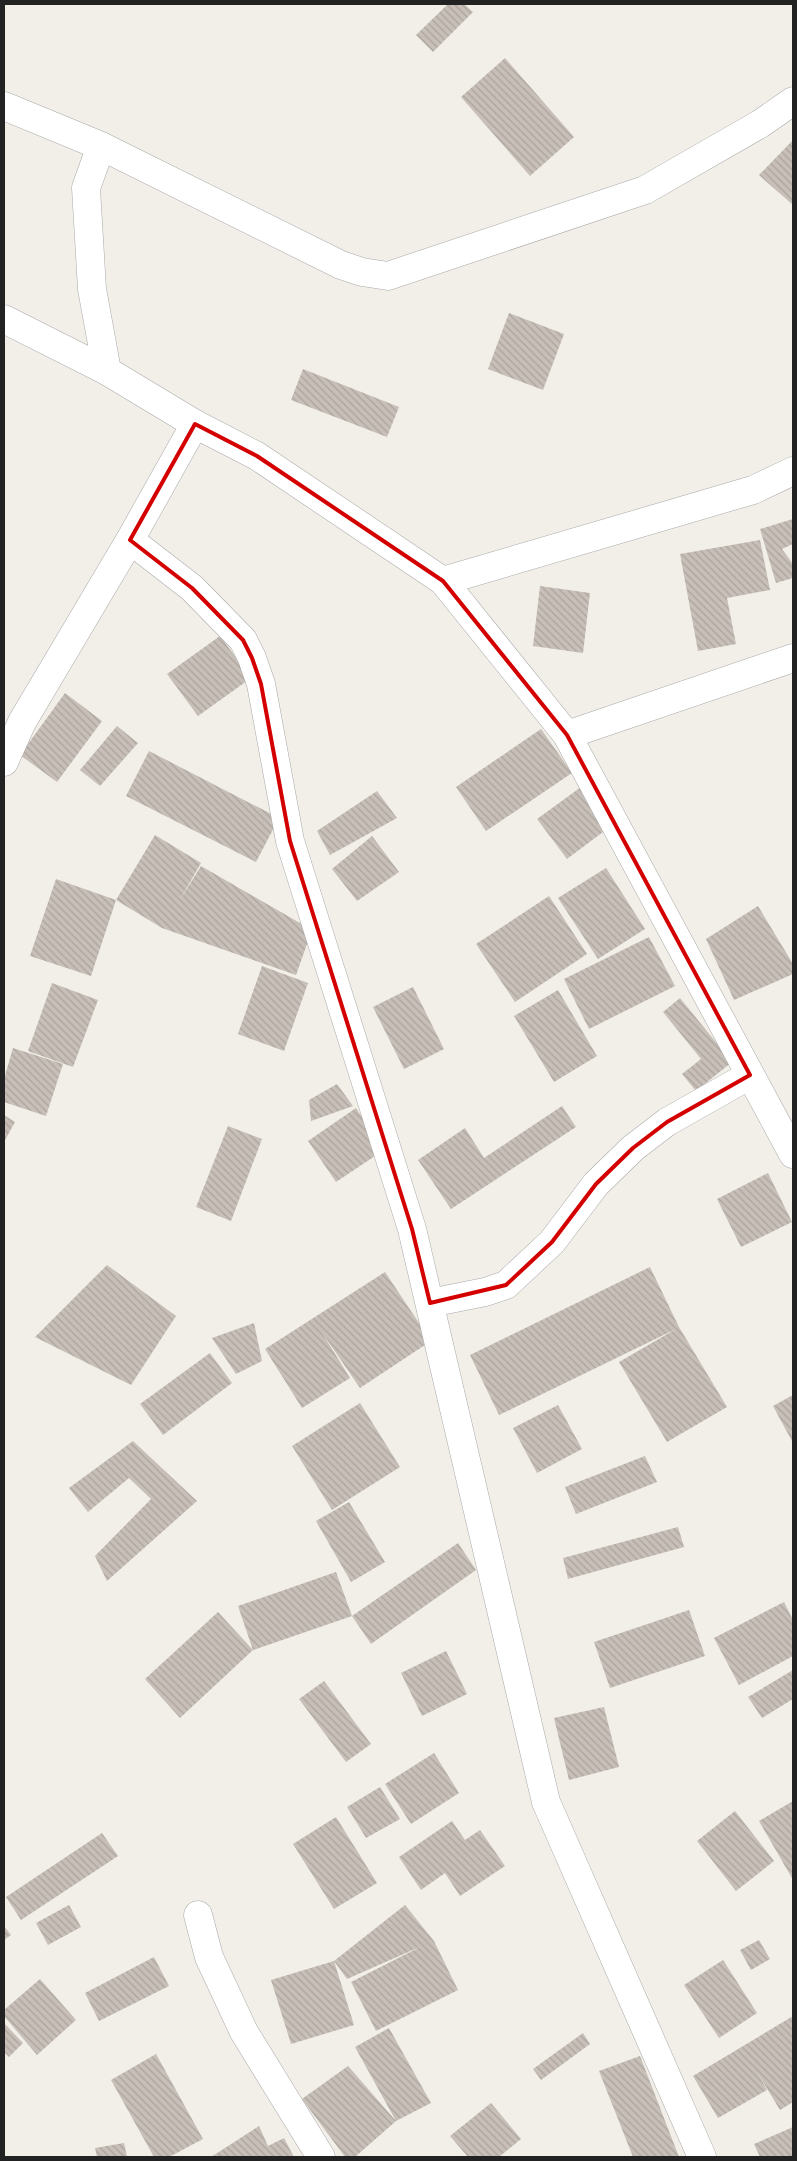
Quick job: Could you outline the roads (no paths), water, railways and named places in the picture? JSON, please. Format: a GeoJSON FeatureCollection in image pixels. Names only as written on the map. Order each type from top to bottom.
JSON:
{"type":"FeatureCollection","features":[{"type":"Feature","properties":{"kind":"street"},"geometry":{"type":"LineString","coordinates":[[4,106],[101,146],[341,265],[362,272],[388,276],[645,190],[760,124],[793,101]]}},
{"type":"Feature","properties":{"kind":"street"},"geometry":{"type":"LineString","coordinates":[[101,146],[86,188],[92,290],[107,371]]}},
{"type":"Feature","properties":{"kind":"street"},"geometry":{"type":"LineString","coordinates":[[4,319],[107,371],[195,424],[258,456],[443,581],[567,735],[793,1154]]}},
{"type":"Feature","properties":{"kind":"street"},"geometry":{"type":"LineString","coordinates":[[4,762],[22,722],[130,540],[195,424]]}},
{"type":"Feature","properties":{"kind":"street"},"geometry":{"type":"LineString","coordinates":[[443,581],[753,490],[793,471]]}},
{"type":"Feature","properties":{"kind":"street"},"geometry":{"type":"LineString","coordinates":[[130,540],[192,588],[243,640],[252,658],[261,684],[290,840],[412,1229],[546,1802],[702,2157]]}},
{"type":"Feature","properties":{"kind":"street"},"geometry":{"type":"LineString","coordinates":[[567,735],[793,658]]}},
{"type":"Feature","properties":{"kind":"street"},"geometry":{"type":"LineString","coordinates":[[430,1303],[485,1292],[506,1285],[552,1242],[596,1184],[633,1148],[667,1122],[750,1075]]}},
{"type":"Feature","properties":{"kind":"street"},"geometry":{"type":"LineString","coordinates":[[198,1915],[209,1957],[244,2032],[320,2157]]}}]}
